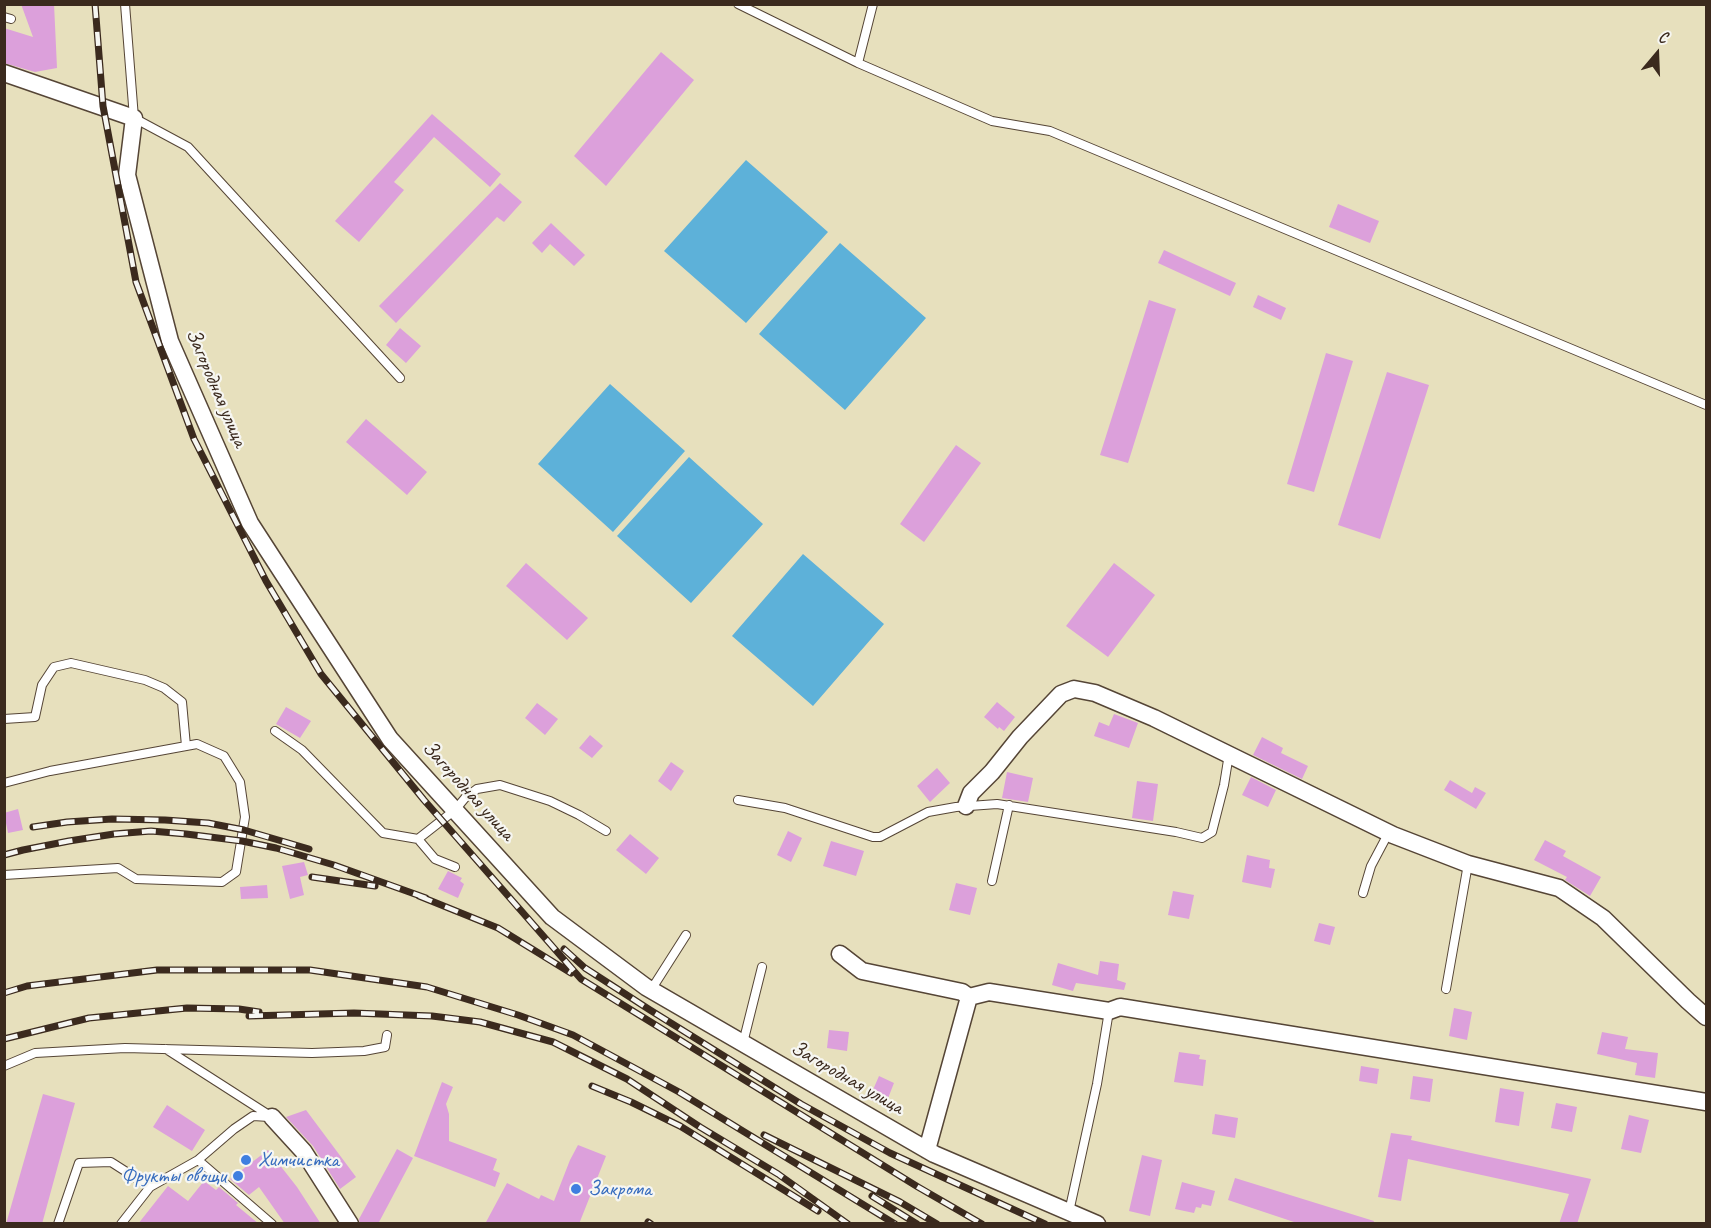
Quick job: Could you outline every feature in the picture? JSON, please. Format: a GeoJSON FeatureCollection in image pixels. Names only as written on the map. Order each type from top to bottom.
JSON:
{"type":"FeatureCollection","features":[{"type":"Feature","properties":{"kind":"street"},"geometry":{"type":"LineString","coordinates":[[4,73],[134,118]]}},
{"type":"Feature","properties":{"kind":"street","name":"Загородная улица"},"geometry":{"type":"LineString","coordinates":[[134,118],[127,175],[170,341],[250,523],[390,739],[552,917],[651,990],[927,1150],[1097,1224]]}},
{"type":"Feature","properties":{"kind":"street"},"geometry":{"type":"LineString","coordinates":[[966,806],[971,793],[992,772],[1020,736],[1062,694],[1074,688],[1095,693],[1144,713],[1389,832],[1468,864],[1559,888],[1604,918],[1707,1017]]}},
{"type":"Feature","properties":{"kind":"street"},"geometry":{"type":"LineString","coordinates":[[840,954],[862,971],[962,992],[969,997],[989,992],[1109,1011],[1120,1007],[1707,1102]]}},
{"type":"Feature","properties":{"kind":"street"},"geometry":{"type":"LineString","coordinates":[[927,1150],[969,997]]}},
{"type":"Feature","properties":{"kind":"street"},"geometry":{"type":"LineString","coordinates":[[272,1117],[304,1152],[350,1224]]}},
{"type":"Feature","properties":{"kind":"lane"},"geometry":{"type":"LineString","coordinates":[[125,4],[134,118],[188,147],[400,378]]}},
{"type":"Feature","properties":{"kind":"lane"},"geometry":{"type":"LineString","coordinates":[[738,4],[858,63],[992,121],[1050,131],[1707,405]]}},
{"type":"Feature","properties":{"kind":"lane"},"geometry":{"type":"LineString","coordinates":[[858,63],[873,4]]}},
{"type":"Feature","properties":{"kind":"lane"},"geometry":{"type":"LineString","coordinates":[[4,719],[35,717],[42,685],[54,667],[71,663],[145,680],[165,688],[182,702],[186,746]]}},
{"type":"Feature","properties":{"kind":"lane"},"geometry":{"type":"LineString","coordinates":[[275,731],[302,750],[383,833],[418,839],[435,859],[455,867]]}},
{"type":"Feature","properties":{"kind":"lane"},"geometry":{"type":"LineString","coordinates":[[4,783],[50,771],[197,744],[224,756],[240,782],[245,817],[236,872],[222,882],[136,879],[118,868],[4,875]]}},
{"type":"Feature","properties":{"kind":"lane"},"geometry":{"type":"LineString","coordinates":[[738,800],[784,808],[873,837],[880,837],[928,812],[997,804],[1202,838],[1212,832],[1229,754]]}},
{"type":"Feature","properties":{"kind":"lane"},"geometry":{"type":"LineString","coordinates":[[418,839],[477,789],[500,785],[550,801],[606,831]]}},
{"type":"Feature","properties":{"kind":"lane"},"geometry":{"type":"LineString","coordinates":[[992,881],[1009,805]]}},
{"type":"Feature","properties":{"kind":"lane"},"geometry":{"type":"LineString","coordinates":[[1363,893],[1371,866],[1389,832]]}},
{"type":"Feature","properties":{"kind":"lane"},"geometry":{"type":"LineString","coordinates":[[1446,989],[1468,864]]}},
{"type":"Feature","properties":{"kind":"lane"},"geometry":{"type":"LineString","coordinates":[[651,990],[686,935]]}},
{"type":"Feature","properties":{"kind":"lane"},"geometry":{"type":"LineString","coordinates":[[743,1043],[762,967]]}},
{"type":"Feature","properties":{"kind":"lane"},"geometry":{"type":"LineString","coordinates":[[1069,1212],[1097,1084],[1109,1011]]}},
{"type":"Feature","properties":{"kind":"lane"},"geometry":{"type":"LineString","coordinates":[[4,1066],[34,1053],[124,1048],[312,1053],[364,1051],[385,1047],[387,1035]]}},
{"type":"Feature","properties":{"kind":"lane"},"geometry":{"type":"LineString","coordinates":[[166,1049],[272,1117]]}},
{"type":"Feature","properties":{"kind":"lane"},"geometry":{"type":"LineString","coordinates":[[121,1224],[150,1187],[198,1160],[234,1129],[254,1116],[272,1117]]}},
{"type":"Feature","properties":{"kind":"lane"},"geometry":{"type":"LineString","coordinates":[[198,1160],[272,1224]]}},
{"type":"Feature","properties":{"kind":"lane"},"geometry":{"type":"LineString","coordinates":[[58,1224],[79,1163],[111,1162],[150,1187]]}},
{"type":"Feature","properties":{"kind":"water"},"geometry":{"type":"Polygon","coordinates":[[[746,160],[828,232],[746,323],[664,251],[746,160]]]}},
{"type":"Feature","properties":{"kind":"water"},"geometry":{"type":"Polygon","coordinates":[[[840,243],[926,318],[845,410],[759,334],[840,243]]]}},
{"type":"Feature","properties":{"kind":"water"},"geometry":{"type":"Polygon","coordinates":[[[610,384],[685,451],[613,532],[538,464],[610,384]]]}},
{"type":"Feature","properties":{"kind":"water"},"geometry":{"type":"Polygon","coordinates":[[[689,457],[763,524],[691,603],[617,536],[689,457]]]}},
{"type":"Feature","properties":{"kind":"water"},"geometry":{"type":"Polygon","coordinates":[[[803,554],[884,624],[813,706],[732,636],[803,554]]]}},
{"type":"Feature","properties":{"kind":"building"},"geometry":{"type":"Polygon","coordinates":[[[21,4],[54,4],[57,68],[35,72],[4,63],[4,28],[33,37],[21,4]]]}},
{"type":"Feature","properties":{"kind":"building"},"geometry":{"type":"Polygon","coordinates":[[[661,52],[694,80],[606,186],[574,156],[661,52]]]}},
{"type":"Feature","properties":{"kind":"building"},"geometry":{"type":"Polygon","coordinates":[[[432,114],[501,174],[490,187],[434,137],[394,182],[404,190],[359,242],[335,221],[432,114]]]}},
{"type":"Feature","properties":{"kind":"building"},"geometry":{"type":"Polygon","coordinates":[[[500,183],[522,202],[504,222],[497,217],[396,323],[379,306],[500,183]]]}},
{"type":"Feature","properties":{"kind":"building"},"geometry":{"type":"Polygon","coordinates":[[[1338,204],[1379,221],[1370,243],[1329,227],[1338,204]]]}},
{"type":"Feature","properties":{"kind":"building"},"geometry":{"type":"Polygon","coordinates":[[[551,223],[585,255],[574,266],[550,244],[542,253],[532,243],[551,223]]]}},
{"type":"Feature","properties":{"kind":"building"},"geometry":{"type":"Polygon","coordinates":[[[1164,250],[1236,283],[1230,296],[1158,263],[1164,250]]]}},
{"type":"Feature","properties":{"kind":"building"},"geometry":{"type":"Polygon","coordinates":[[[1258,295],[1286,308],[1281,320],[1253,307],[1258,295]]]}},
{"type":"Feature","properties":{"kind":"building"},"geometry":{"type":"Polygon","coordinates":[[[1149,300],[1176,309],[1128,463],[1100,455],[1149,300]]]}},
{"type":"Feature","properties":{"kind":"building"},"geometry":{"type":"Polygon","coordinates":[[[400,328],[421,346],[406,363],[386,345],[400,328]]]}},
{"type":"Feature","properties":{"kind":"building"},"geometry":{"type":"Polygon","coordinates":[[[1326,353],[1353,361],[1314,492],[1287,484],[1326,353]]]}},
{"type":"Feature","properties":{"kind":"building"},"geometry":{"type":"Polygon","coordinates":[[[1387,372],[1429,385],[1380,539],[1338,525],[1387,372]]]}},
{"type":"Feature","properties":{"kind":"building"},"geometry":{"type":"Polygon","coordinates":[[[366,419],[427,472],[407,495],[346,442],[366,419]]]}},
{"type":"Feature","properties":{"kind":"building"},"geometry":{"type":"Polygon","coordinates":[[[956,445],[981,463],[924,542],[900,524],[956,445]]]}},
{"type":"Feature","properties":{"kind":"building"},"geometry":{"type":"Polygon","coordinates":[[[526,563],[588,618],[567,640],[506,586],[526,563]]]}},
{"type":"Feature","properties":{"kind":"building"},"geometry":{"type":"Polygon","coordinates":[[[1114,563],[1155,595],[1108,657],[1066,626],[1114,563]]]}},
{"type":"Feature","properties":{"kind":"building"},"geometry":{"type":"Polygon","coordinates":[[[997,702],[1015,717],[1004,731],[999,727],[998,729],[984,717],[997,702]]]}},
{"type":"Feature","properties":{"kind":"building"},"geometry":{"type":"Polygon","coordinates":[[[537,703],[558,719],[545,735],[525,718],[537,703]]]}},
{"type":"Feature","properties":{"kind":"building"},"geometry":{"type":"Polygon","coordinates":[[[286,707],[311,721],[300,738],[276,724],[286,707]]]}},
{"type":"Feature","properties":{"kind":"building"},"geometry":{"type":"Polygon","coordinates":[[[1114,714],[1138,723],[1129,748],[1094,736],[1099,722],[1109,726],[1114,714]]]}},
{"type":"Feature","properties":{"kind":"building"},"geometry":{"type":"Polygon","coordinates":[[[590,735],[603,746],[592,758],[579,748],[590,735]]]}},
{"type":"Feature","properties":{"kind":"building"},"geometry":{"type":"Polygon","coordinates":[[[1262,737],[1283,748],[1281,753],[1308,766],[1302,779],[1253,755],[1262,737]]]}},
{"type":"Feature","properties":{"kind":"building"},"geometry":{"type":"Polygon","coordinates":[[[671,762],[684,771],[671,791],[658,781],[671,762]]]}},
{"type":"Feature","properties":{"kind":"building"},"geometry":{"type":"Polygon","coordinates":[[[937,768],[950,783],[930,802],[917,786],[937,768]]]}},
{"type":"Feature","properties":{"kind":"building"},"geometry":{"type":"Polygon","coordinates":[[[1007,772],[1033,778],[1028,802],[1002,798],[1007,772]]]}},
{"type":"Feature","properties":{"kind":"building"},"geometry":{"type":"Polygon","coordinates":[[[1251,777],[1276,790],[1268,807],[1242,795],[1251,777]]]}},
{"type":"Feature","properties":{"kind":"building"},"geometry":{"type":"Polygon","coordinates":[[[1450,780],[1472,793],[1475,787],[1486,793],[1476,809],[1444,790],[1450,780]]]}},
{"type":"Feature","properties":{"kind":"building"},"geometry":{"type":"Polygon","coordinates":[[[1137,781],[1158,784],[1153,821],[1132,818],[1137,781]]]}},
{"type":"Feature","properties":{"kind":"building"},"geometry":{"type":"Polygon","coordinates":[[[18,809],[23,830],[8,833],[4,813],[18,809]]]}},
{"type":"Feature","properties":{"kind":"building"},"geometry":{"type":"Polygon","coordinates":[[[788,831],[802,838],[791,862],[777,855],[788,831]]]}},
{"type":"Feature","properties":{"kind":"building"},"geometry":{"type":"Polygon","coordinates":[[[630,834],[659,858],[646,874],[616,850],[630,834]]]}},
{"type":"Feature","properties":{"kind":"building"},"geometry":{"type":"Polygon","coordinates":[[[1545,840],[1566,851],[1563,856],[1601,877],[1590,896],[1565,880],[1567,877],[1534,860],[1545,840]]]}},
{"type":"Feature","properties":{"kind":"building"},"geometry":{"type":"Polygon","coordinates":[[[831,841],[864,851],[856,876],[823,866],[831,841]]]}},
{"type":"Feature","properties":{"kind":"building"},"geometry":{"type":"Polygon","coordinates":[[[1247,855],[1270,860],[1269,868],[1275,869],[1271,888],[1242,882],[1247,855]]]}},
{"type":"Feature","properties":{"kind":"building"},"geometry":{"type":"Polygon","coordinates":[[[304,862],[308,875],[300,877],[304,895],[290,899],[282,866],[304,862]]]}},
{"type":"Feature","properties":{"kind":"building"},"geometry":{"type":"Polygon","coordinates":[[[448,871],[462,878],[460,881],[464,884],[458,898],[438,889],[448,871]]]}},
{"type":"Feature","properties":{"kind":"building"},"geometry":{"type":"Polygon","coordinates":[[[956,883],[977,888],[970,915],[949,910],[956,883]]]}},
{"type":"Feature","properties":{"kind":"building"},"geometry":{"type":"Polygon","coordinates":[[[267,885],[268,898],[241,899],[240,887],[267,885]]]}},
{"type":"Feature","properties":{"kind":"building"},"geometry":{"type":"Polygon","coordinates":[[[1173,891],[1194,895],[1189,919],[1168,915],[1173,891]]]}},
{"type":"Feature","properties":{"kind":"building"},"geometry":{"type":"Polygon","coordinates":[[[1319,923],[1335,927],[1330,945],[1314,941],[1319,923]]]}},
{"type":"Feature","properties":{"kind":"building"},"geometry":{"type":"Polygon","coordinates":[[[1100,961],[1119,964],[1117,980],[1126,983],[1124,990],[1076,983],[1073,991],[1052,985],[1058,963],[1098,975],[1100,961]]]}},
{"type":"Feature","properties":{"kind":"building"},"geometry":{"type":"Polygon","coordinates":[[[1454,1008],[1472,1012],[1467,1040],[1449,1036],[1454,1008]]]}},
{"type":"Feature","properties":{"kind":"building"},"geometry":{"type":"Polygon","coordinates":[[[829,1030],[849,1032],[847,1051],[827,1048],[829,1030]]]}},
{"type":"Feature","properties":{"kind":"building"},"geometry":{"type":"Polygon","coordinates":[[[1602,1032],[1628,1037],[1625,1049],[1658,1053],[1655,1078],[1635,1075],[1637,1063],[1597,1054],[1602,1032]]]}},
{"type":"Feature","properties":{"kind":"building"},"geometry":{"type":"Polygon","coordinates":[[[1179,1052],[1200,1055],[1199,1059],[1206,1060],[1203,1086],[1174,1082],[1179,1052]]]}},
{"type":"Feature","properties":{"kind":"building"},"geometry":{"type":"Polygon","coordinates":[[[1361,1066],[1379,1069],[1377,1084],[1359,1081],[1361,1066]]]}},
{"type":"Feature","properties":{"kind":"building"},"geometry":{"type":"Polygon","coordinates":[[[879,1076],[894,1083],[885,1106],[869,1099],[879,1076]]]}},
{"type":"Feature","properties":{"kind":"building"},"geometry":{"type":"Polygon","coordinates":[[[1413,1076],[1433,1079],[1430,1102],[1410,1099],[1413,1076]]]}},
{"type":"Feature","properties":{"kind":"building"},"geometry":{"type":"Polygon","coordinates":[[[442,1082],[453,1087],[446,1104],[449,1114],[449,1141],[497,1159],[493,1170],[500,1173],[495,1187],[414,1156],[442,1082]]]}},
{"type":"Feature","properties":{"kind":"building"},"geometry":{"type":"Polygon","coordinates":[[[1500,1088],[1524,1092],[1519,1126],[1495,1122],[1500,1088]]]}},
{"type":"Feature","properties":{"kind":"building"},"geometry":{"type":"Polygon","coordinates":[[[43,1094],[75,1103],[42,1224],[6,1224],[43,1094]]]}},
{"type":"Feature","properties":{"kind":"building"},"geometry":{"type":"Polygon","coordinates":[[[1556,1103],[1577,1107],[1572,1132],[1551,1128],[1556,1103]]]}},
{"type":"Feature","properties":{"kind":"building"},"geometry":{"type":"Polygon","coordinates":[[[167,1105],[205,1130],[192,1151],[153,1127],[167,1105]]]}},
{"type":"Feature","properties":{"kind":"building"},"geometry":{"type":"Polygon","coordinates":[[[306,1110],[356,1177],[340,1189],[313,1146],[286,1117],[306,1110]]]}},
{"type":"Feature","properties":{"kind":"building"},"geometry":{"type":"Polygon","coordinates":[[[1215,1114],[1238,1118],[1235,1138],[1212,1134],[1215,1114]]]}},
{"type":"Feature","properties":{"kind":"building"},"geometry":{"type":"Polygon","coordinates":[[[1629,1115],[1649,1120],[1641,1153],[1621,1149],[1629,1115]]]}},
{"type":"Feature","properties":{"kind":"building"},"geometry":{"type":"Polygon","coordinates":[[[1391,1133],[1412,1136],[1411,1140],[1591,1179],[1577,1224],[1559,1224],[1569,1194],[1408,1159],[1401,1201],[1378,1197],[1391,1133]]]}},
{"type":"Feature","properties":{"kind":"building","name":"Закрома"},"geometry":{"type":"Polygon","coordinates":[[[578,1145],[606,1156],[579,1224],[485,1224],[507,1183],[539,1199],[541,1195],[554,1201],[578,1145]]]}},
{"type":"Feature","properties":{"kind":"building"},"geometry":{"type":"Polygon","coordinates":[[[397,1149],[413,1158],[378,1224],[360,1224],[359,1219],[397,1149]]]}},
{"type":"Feature","properties":{"kind":"building"},"geometry":{"type":"Polygon","coordinates":[[[268,1150],[297,1187],[321,1224],[285,1224],[259,1187],[249,1195],[230,1179],[268,1150]]]}},
{"type":"Feature","properties":{"kind":"building"},"geometry":{"type":"Polygon","coordinates":[[[1142,1155],[1162,1160],[1150,1216],[1129,1211],[1142,1155]]]}},
{"type":"Feature","properties":{"kind":"building"},"geometry":{"type":"Polygon","coordinates":[[[1235,1178],[1374,1221],[1373,1224],[1300,1224],[1228,1200],[1235,1178]]]}},
{"type":"Feature","properties":{"kind":"building"},"geometry":{"type":"Polygon","coordinates":[[[204,1181],[216,1190],[219,1187],[259,1224],[138,1224],[168,1186],[188,1201],[204,1181]]]}},
{"type":"Feature","properties":{"kind":"building"},"geometry":{"type":"Polygon","coordinates":[[[1182,1182],[1215,1191],[1211,1206],[1202,1204],[1201,1208],[1196,1207],[1194,1213],[1175,1209],[1182,1182]]]}},
{"type":"Feature","properties":{"kind":"railway"},"geometry":{"type":"LineString","coordinates":[[95,4],[103,106],[136,282],[194,439],[266,581],[321,674],[424,800],[581,979],[982,1224]]}},
{"type":"Feature","properties":{"kind":"railway"},"geometry":{"type":"LineString","coordinates":[[33,827],[112,819],[208,823],[244,830],[309,849]]}},
{"type":"Feature","properties":{"kind":"railway"},"geometry":{"type":"LineString","coordinates":[[4,855],[114,834],[151,831],[186,834],[276,848],[334,865],[426,898]]}},
{"type":"Feature","properties":{"kind":"railway"},"geometry":{"type":"LineString","coordinates":[[312,877],[375,886]]}},
{"type":"Feature","properties":{"kind":"railway"},"geometry":{"type":"LineString","coordinates":[[419,896],[498,928],[571,973]]}},
{"type":"Feature","properties":{"kind":"railway"},"geometry":{"type":"LineString","coordinates":[[564,949],[585,968],[801,1104],[890,1153],[1045,1224]]}},
{"type":"Feature","properties":{"kind":"railway"},"geometry":{"type":"LineString","coordinates":[[4,993],[27,986],[157,970],[310,970],[427,987],[518,1015],[573,1035],[679,1092],[895,1224]]}},
{"type":"Feature","properties":{"kind":"railway"},"geometry":{"type":"LineString","coordinates":[[4,1039],[89,1018],[187,1008],[239,1009],[259,1012]]}},
{"type":"Feature","properties":{"kind":"railway"},"geometry":{"type":"LineString","coordinates":[[249,1016],[354,1013],[432,1016],[480,1022],[553,1042],[627,1079],[778,1174],[848,1224]]}},
{"type":"Feature","properties":{"kind":"railway"},"geometry":{"type":"LineString","coordinates":[[592,1086],[680,1126],[818,1211]]}},
{"type":"Feature","properties":{"kind":"railway"},"geometry":{"type":"LineString","coordinates":[[764,1135],[900,1202],[937,1224]]}},
{"type":"Feature","properties":{"kind":"railway"},"geometry":{"type":"LineString","coordinates":[[872,1196],[917,1224]]}},
{"type":"Feature","properties":{"kind":"place","name":"Химчистка"},"geometry":{"type":"Point","coordinates":[246,1160]}},
{"type":"Feature","properties":{"kind":"place","name":"Фрукты овощи"},"geometry":{"type":"Point","coordinates":[238,1176]}},
{"type":"Feature","properties":{"kind":"place","name":"Закрома"},"geometry":{"type":"Point","coordinates":[576,1189]}}]}
